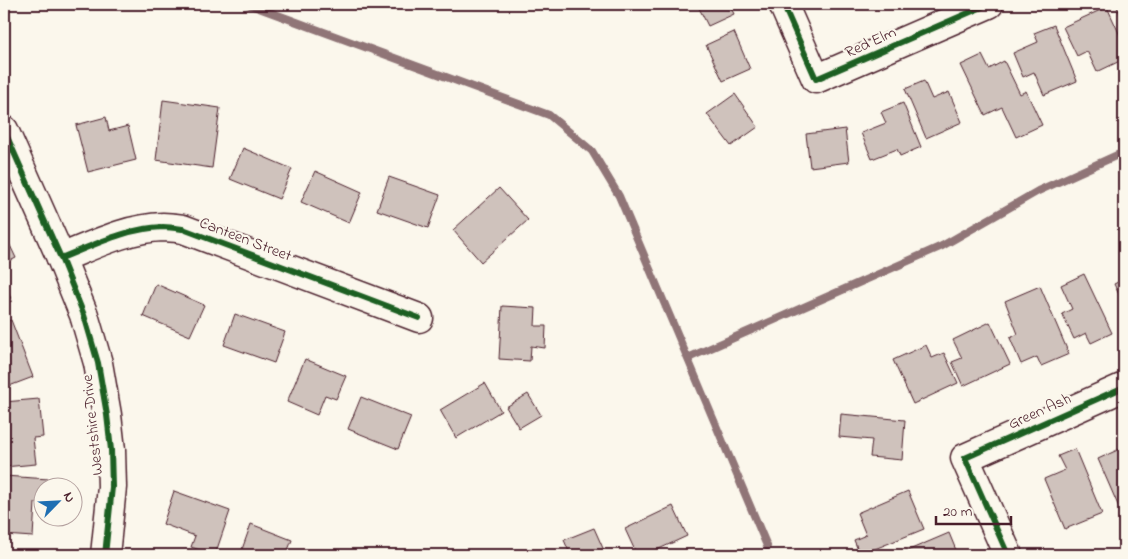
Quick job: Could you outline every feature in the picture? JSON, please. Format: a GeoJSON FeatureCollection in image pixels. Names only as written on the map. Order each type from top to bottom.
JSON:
{"type":"FeatureCollection","features":[{"type":"Feature","properties":{"kind":"street","name":"Red Elm"},"geometry":{"type":"LineString","coordinates":[[783,4],[816,79],[989,4]]}},
{"type":"Feature","properties":{"kind":"street","name":"Westshire Drive"},"geometry":{"type":"LineString","coordinates":[[4,130],[61,258],[84,315],[98,363],[111,450],[112,487],[105,555]]}},
{"type":"Feature","properties":{"kind":"street","name":"Canteen Street"},"geometry":{"type":"LineString","coordinates":[[61,258],[117,235],[145,228],[165,227],[183,229],[419,318]]}},
{"type":"Feature","properties":{"kind":"street","name":"Green Ash"},"geometry":{"type":"LineString","coordinates":[[1008,555],[965,458],[1124,387]]}},
{"type":"Feature","properties":{"kind":"building"},"geometry":{"type":"Polygon","coordinates":[[[697,4],[729,4],[734,14],[708,26],[697,4]]]}},
{"type":"Feature","properties":{"kind":"building"},"geometry":{"type":"Polygon","coordinates":[[[1124,4],[1124,23],[1117,7],[1124,4]]]}},
{"type":"Feature","properties":{"kind":"building"},"geometry":{"type":"Polygon","coordinates":[[[1107,7],[1124,44],[1124,59],[1097,72],[1087,51],[1077,56],[1063,27],[1107,7]]]}},
{"type":"Feature","properties":{"kind":"building"},"geometry":{"type":"Polygon","coordinates":[[[1054,25],[1077,81],[1044,95],[1034,72],[1023,77],[1013,53],[1038,42],[1034,33],[1054,25]]]}},
{"type":"Feature","properties":{"kind":"building"},"geometry":{"type":"Polygon","coordinates":[[[734,32],[750,69],[723,81],[706,45],[734,32]]]}},
{"type":"Feature","properties":{"kind":"building"},"geometry":{"type":"Polygon","coordinates":[[[982,55],[989,69],[1004,61],[1020,94],[1026,91],[1042,125],[1016,137],[1002,107],[985,115],[961,65],[982,55]]]}},
{"type":"Feature","properties":{"kind":"building"},"geometry":{"type":"Polygon","coordinates":[[[924,81],[932,99],[949,92],[962,122],[926,138],[905,89],[924,81]]]}},
{"type":"Feature","properties":{"kind":"building"},"geometry":{"type":"Polygon","coordinates":[[[735,94],[758,127],[731,146],[707,114],[735,94]]]}},
{"type":"Feature","properties":{"kind":"building"},"geometry":{"type":"Polygon","coordinates":[[[163,100],[220,108],[212,168],[156,160],[163,100]]]}},
{"type":"Feature","properties":{"kind":"building"},"geometry":{"type":"Polygon","coordinates":[[[903,103],[921,147],[900,156],[897,149],[872,159],[861,133],[886,123],[881,112],[903,103]]]}},
{"type":"Feature","properties":{"kind":"building"},"geometry":{"type":"Polygon","coordinates":[[[106,117],[109,131],[128,126],[136,160],[88,172],[76,125],[106,117]]]}},
{"type":"Feature","properties":{"kind":"building"},"geometry":{"type":"Polygon","coordinates":[[[845,129],[849,162],[810,167],[806,134],[845,129]]]}},
{"type":"Feature","properties":{"kind":"building"},"geometry":{"type":"Polygon","coordinates":[[[243,148],[292,169],[279,199],[230,179],[243,148]]]}},
{"type":"Feature","properties":{"kind":"building"},"geometry":{"type":"Polygon","coordinates":[[[315,171],[362,192],[349,223],[301,202],[315,171]]]}},
{"type":"Feature","properties":{"kind":"building"},"geometry":{"type":"Polygon","coordinates":[[[389,177],[440,195],[428,228],[377,210],[389,177]]]}},
{"type":"Feature","properties":{"kind":"building"},"geometry":{"type":"Polygon","coordinates":[[[499,188],[528,220],[481,262],[453,230],[499,188]]]}},
{"type":"Feature","properties":{"kind":"building"},"geometry":{"type":"Polygon","coordinates":[[[6,237],[16,258],[4,264],[4,238],[6,237]]]}},
{"type":"Feature","properties":{"kind":"building"},"geometry":{"type":"Polygon","coordinates":[[[1084,274],[1112,333],[1091,343],[1086,333],[1074,339],[1062,314],[1072,309],[1061,285],[1084,274]]]}},
{"type":"Feature","properties":{"kind":"building"},"geometry":{"type":"Polygon","coordinates":[[[1124,279],[1124,305],[1114,284],[1124,279]]]}},
{"type":"Feature","properties":{"kind":"building"},"geometry":{"type":"Polygon","coordinates":[[[4,283],[12,301],[4,304],[4,283]]]}},
{"type":"Feature","properties":{"kind":"building"},"geometry":{"type":"Polygon","coordinates":[[[156,284],[204,305],[190,336],[143,316],[156,284]]]}},
{"type":"Feature","properties":{"kind":"building"},"geometry":{"type":"Polygon","coordinates":[[[1040,286],[1069,354],[1041,366],[1037,357],[1021,364],[1010,338],[1018,334],[1005,301],[1040,286]]]}},
{"type":"Feature","properties":{"kind":"building"},"geometry":{"type":"Polygon","coordinates":[[[502,306],[536,308],[535,326],[546,326],[545,348],[531,346],[530,361],[499,359],[502,306]]]}},
{"type":"Feature","properties":{"kind":"building"},"geometry":{"type":"Polygon","coordinates":[[[235,314],[285,332],[274,363],[224,345],[235,314]]]}},
{"type":"Feature","properties":{"kind":"building"},"geometry":{"type":"Polygon","coordinates":[[[11,320],[33,377],[4,388],[4,323],[11,320]]]}},
{"type":"Feature","properties":{"kind":"building"},"geometry":{"type":"Polygon","coordinates":[[[990,322],[1010,364],[963,386],[952,362],[962,358],[953,340],[990,322]]]}},
{"type":"Feature","properties":{"kind":"building"},"geometry":{"type":"Polygon","coordinates":[[[926,345],[932,358],[944,353],[958,383],[913,404],[893,360],[926,345]]]}},
{"type":"Feature","properties":{"kind":"building"},"geometry":{"type":"Polygon","coordinates":[[[305,359],[346,376],[336,399],[325,395],[317,415],[287,402],[305,359]]]}},
{"type":"Feature","properties":{"kind":"building"},"geometry":{"type":"Polygon","coordinates":[[[485,383],[501,411],[456,438],[440,410],[485,383]]]}},
{"type":"Feature","properties":{"kind":"building"},"geometry":{"type":"Polygon","coordinates":[[[528,394],[541,415],[519,428],[506,407],[528,394]]]}},
{"type":"Feature","properties":{"kind":"building"},"geometry":{"type":"Polygon","coordinates":[[[361,397],[411,417],[398,449],[348,429],[361,397]]]}},
{"type":"Feature","properties":{"kind":"building"},"geometry":{"type":"Polygon","coordinates":[[[39,399],[43,437],[33,438],[36,464],[4,467],[4,402],[39,399]]]}},
{"type":"Feature","properties":{"kind":"building"},"geometry":{"type":"Polygon","coordinates":[[[841,414],[905,420],[902,460],[870,457],[872,440],[839,437],[841,414]]]}},
{"type":"Feature","properties":{"kind":"building"},"geometry":{"type":"Polygon","coordinates":[[[1124,447],[1124,519],[1098,459],[1124,447]]]}},
{"type":"Feature","properties":{"kind":"building"},"geometry":{"type":"Polygon","coordinates":[[[1075,449],[1102,514],[1065,529],[1044,479],[1065,470],[1058,456],[1075,449]]]}},
{"type":"Feature","properties":{"kind":"building"},"geometry":{"type":"Polygon","coordinates":[[[4,476],[32,478],[33,537],[4,535],[4,476]]]}},
{"type":"Feature","properties":{"kind":"building"},"geometry":{"type":"Polygon","coordinates":[[[174,491],[230,511],[215,555],[191,547],[195,536],[163,524],[174,491]]]}},
{"type":"Feature","properties":{"kind":"building"},"geometry":{"type":"Polygon","coordinates":[[[908,491],[924,529],[860,555],[854,540],[866,535],[857,513],[908,491]]]}},
{"type":"Feature","properties":{"kind":"building"},"geometry":{"type":"Polygon","coordinates":[[[673,506],[687,536],[646,555],[637,555],[625,529],[673,506]]]}},
{"type":"Feature","properties":{"kind":"building"},"geometry":{"type":"Polygon","coordinates":[[[251,524],[292,540],[286,555],[240,555],[251,524]]]}},
{"type":"Feature","properties":{"kind":"building"},"geometry":{"type":"Polygon","coordinates":[[[594,528],[606,555],[567,555],[570,554],[564,540],[594,528]]]}},
{"type":"Feature","properties":{"kind":"building"},"geometry":{"type":"Polygon","coordinates":[[[949,533],[958,555],[903,555],[902,553],[949,533]]]}},
{"type":"Feature","properties":{"kind":"waterway"},"geometry":{"type":"LineString","coordinates":[[248,4],[549,115],[592,151],[619,196],[767,546]]}},
{"type":"Feature","properties":{"kind":"waterway"},"geometry":{"type":"LineString","coordinates":[[688,358],[942,246],[1038,191],[1124,152]]}},
{"type":"Feature","properties":{"kind":"cycle path"},"geometry":{"type":"LineString","coordinates":[[783,4],[816,79],[989,4]]}},
{"type":"Feature","properties":{"kind":"cycle path"},"geometry":{"type":"LineString","coordinates":[[4,130],[61,258],[84,315],[98,363],[111,450],[112,487],[105,555]]}},
{"type":"Feature","properties":{"kind":"cycle path"},"geometry":{"type":"LineString","coordinates":[[61,258],[137,230],[163,227],[183,229],[419,318]]}},
{"type":"Feature","properties":{"kind":"cycle path"},"geometry":{"type":"LineString","coordinates":[[1008,555],[965,458],[1124,387]]}}]}
